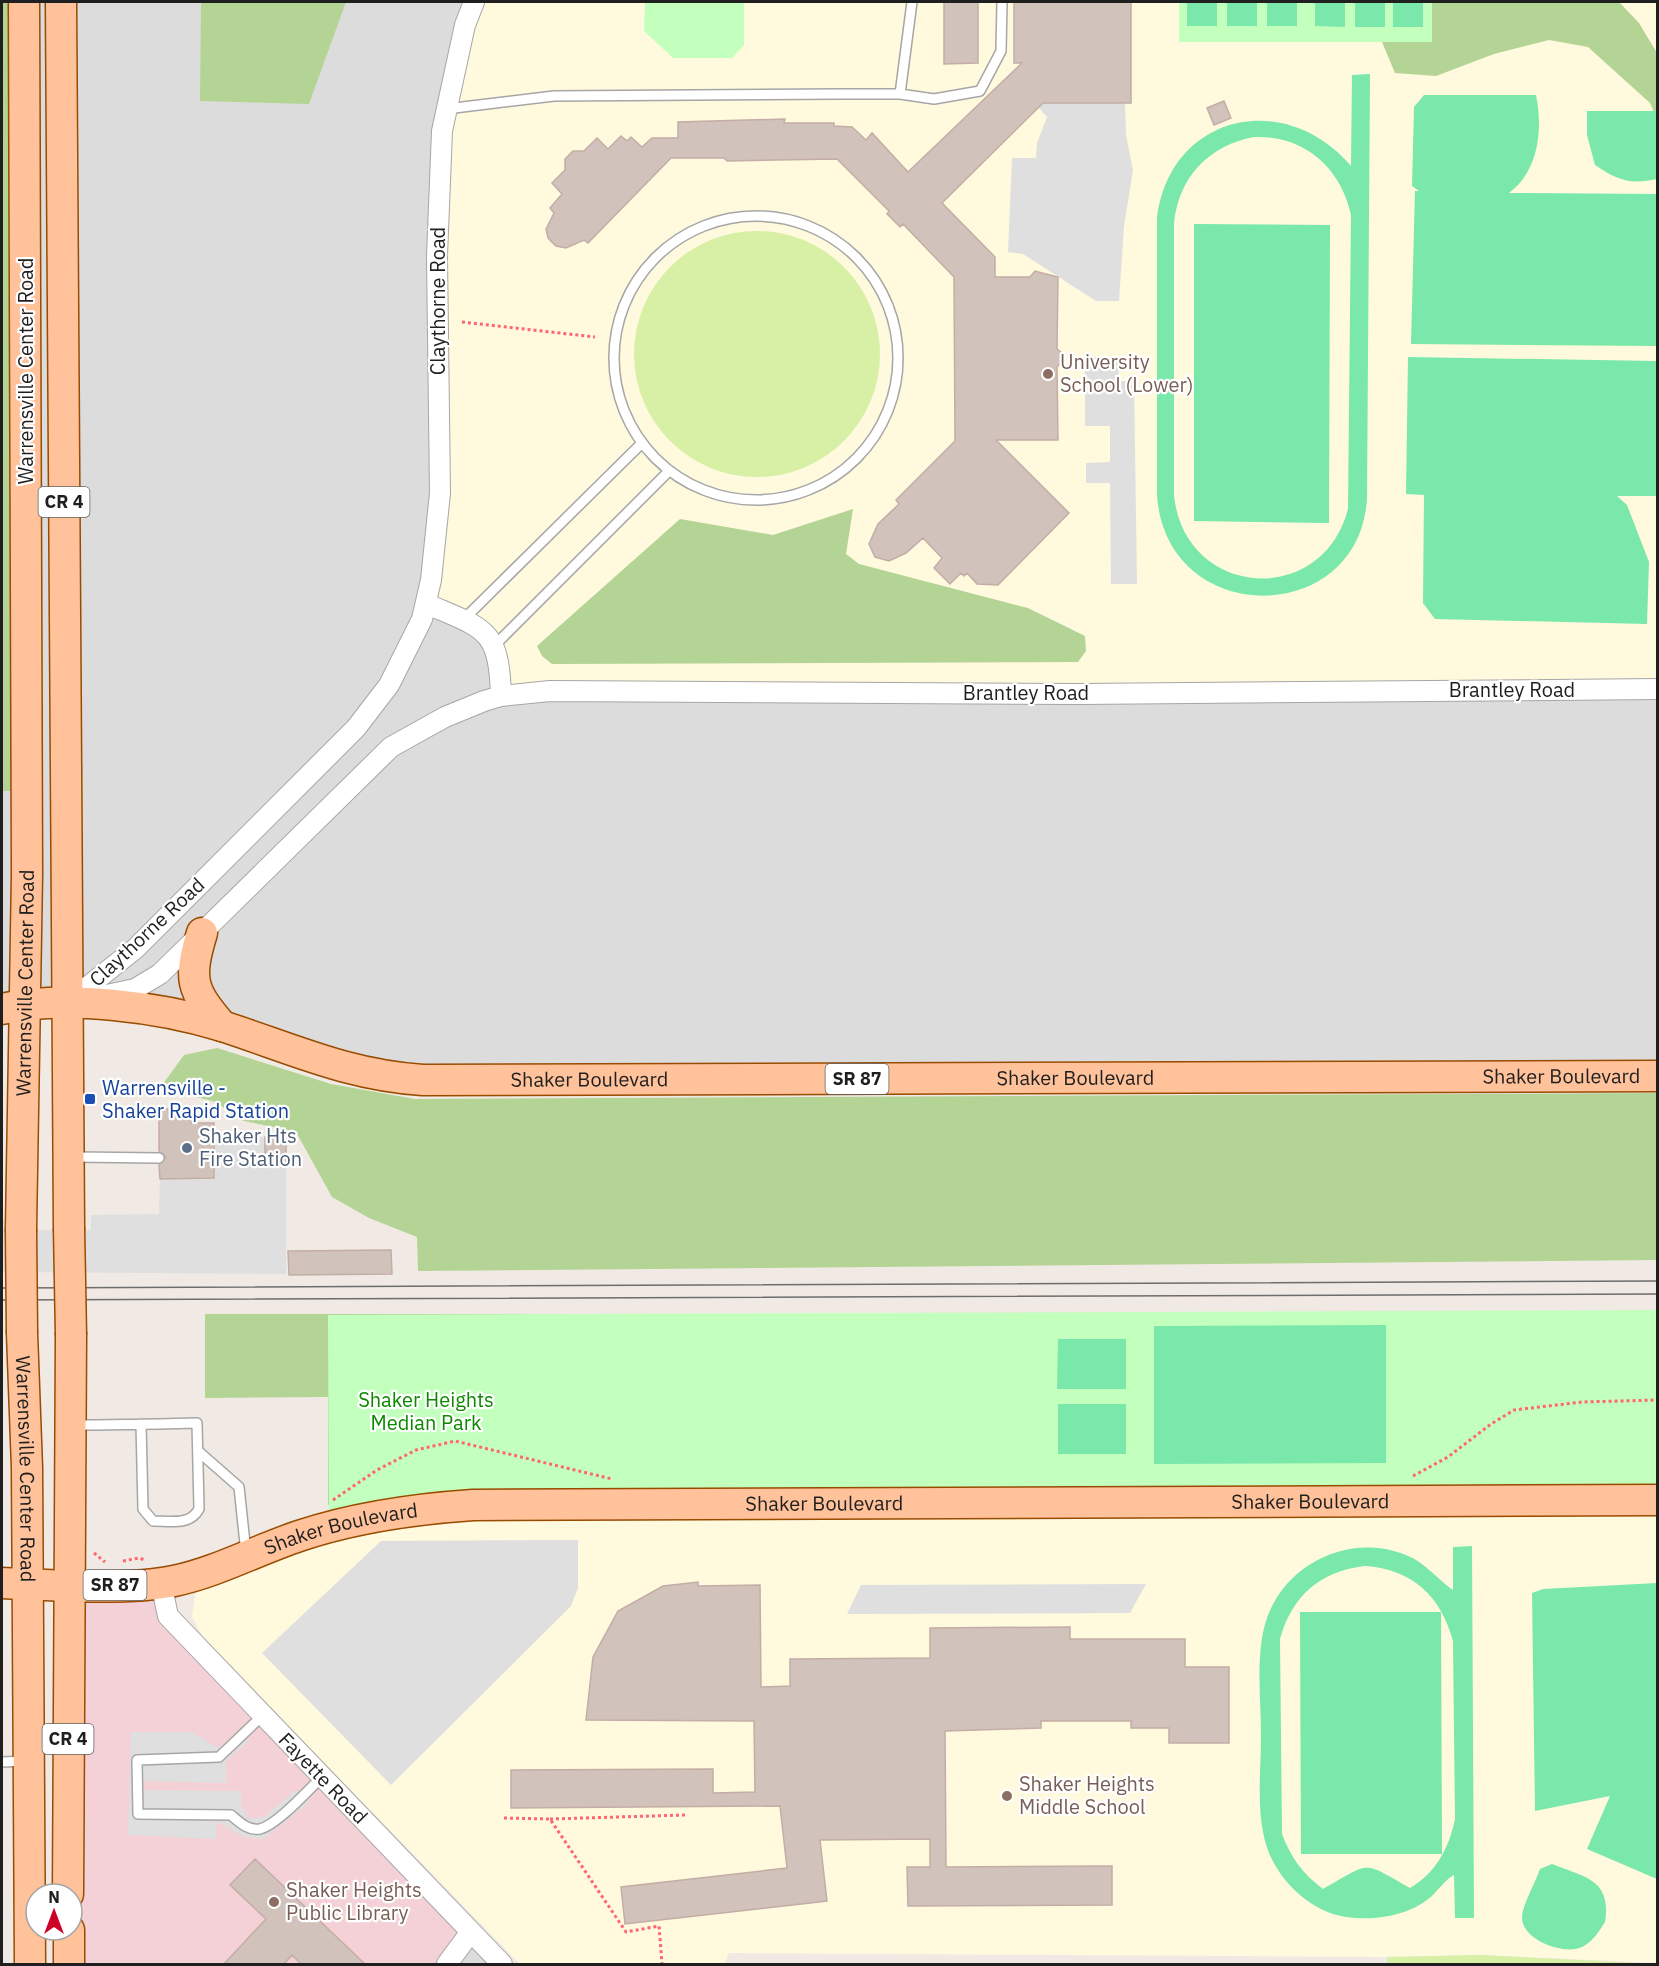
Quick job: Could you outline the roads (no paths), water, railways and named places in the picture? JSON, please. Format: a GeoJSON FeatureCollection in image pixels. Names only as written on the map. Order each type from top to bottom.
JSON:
{"type":"FeatureCollection","features":[{"type":"Feature","properties":{"kind":"main road","name":"Warrensville Center Road"},"geometry":{"type":"LineString","coordinates":[[24,2],[14,1007],[22,1333],[15,1583],[15,1761],[30,1965]]}},
{"type":"Feature","properties":{"kind":"main road","name":"Warrensville Center Road"},"geometry":{"type":"LineString","coordinates":[[61,2],[71,1425],[69,1882]]}},
{"type":"Feature","properties":{"kind":"main road"},"geometry":{"type":"LineString","coordinates":[[202,933],[193,962],[194,985],[201,1002],[222,1026]]}},
{"type":"Feature","properties":{"kind":"main road","name":"Shaker Boulevard"},"geometry":{"type":"LineString","coordinates":[[14,1007],[67,1003],[119,1006],[222,1026],[340,1068],[377,1076],[423,1080],[1658,1076]]}},
{"type":"Feature","properties":{"kind":"main road","name":"Shaker Boulevard"},"geometry":{"type":"LineString","coordinates":[[15,1583],[69,1585],[161,1583],[195,1575],[298,1536],[354,1521],[415,1509],[483,1505],[1658,1500]]}},
{"type":"Feature","properties":{"kind":"main road"},"geometry":{"type":"LineString","coordinates":[[69,1942],[69,1965]]}},
{"type":"Feature","properties":{"kind":"street","name":"Claythorne Road"},"geometry":{"type":"LineString","coordinates":[[67,1003],[135,949],[356,728],[389,685],[416,633],[427,604],[440,492],[436,256],[442,131],[465,25],[474,2]]}},
{"type":"Feature","properties":{"kind":"street"},"geometry":{"type":"LineString","coordinates":[[427,604],[463,620],[481,631],[495,645],[499,655],[501,696]]}},
{"type":"Feature","properties":{"kind":"street","name":"Brantley Road"},"geometry":{"type":"LineString","coordinates":[[404,739],[444,717],[501,696],[550,691],[1081,694],[1658,689]]}},
{"type":"Feature","properties":{"kind":"street","name":"Claythorne Road"},"geometry":{"type":"LineString","coordinates":[[67,1003],[121,993],[146,984],[160,974],[378,758],[404,739]]}},
{"type":"Feature","properties":{"kind":"street","name":"Fayette Road"},"geometry":{"type":"LineString","coordinates":[[161,1583],[168,1616],[502,1965]]}},
{"type":"Feature","properties":{"kind":"street"},"geometry":{"type":"LineString","coordinates":[[447,1965],[470,1933]]}},
{"type":"Feature","properties":{"kind":"lane"},"geometry":{"type":"LineString","coordinates":[[900,94],[912,2]]}},
{"type":"Feature","properties":{"kind":"lane"},"geometry":{"type":"LineString","coordinates":[[446,109],[554,96],[900,94],[933,99],[980,91],[1001,51],[1002,2]]}},
{"type":"Feature","properties":{"kind":"lane"},"geometry":{"type":"LineString","coordinates":[[734,216],[781,217],[815,229],[826,233],[863,262],[889,303],[899,349],[894,396],[874,440],[840,473],[798,495],[750,501],[704,491],[669,471],[640,445],[617,394],[613,346],[624,300],[650,260],[688,231],[734,216]]}},
{"type":"Feature","properties":{"kind":"lane"},"geometry":{"type":"LineString","coordinates":[[463,620],[640,445]]}},
{"type":"Feature","properties":{"kind":"lane"},"geometry":{"type":"LineString","coordinates":[[495,645],[669,471]]}},
{"type":"Feature","properties":{"kind":"lane"},"geometry":{"type":"LineString","coordinates":[[69,1157],[159,1158]]}},
{"type":"Feature","properties":{"kind":"lane"},"geometry":{"type":"LineString","coordinates":[[71,1425],[197,1423],[199,1509],[195,1517],[189,1520],[153,1521],[143,1509],[141,1424]]}},
{"type":"Feature","properties":{"kind":"lane"},"geometry":{"type":"LineString","coordinates":[[198,1451],[239,1487],[246,1556]]}},
{"type":"Feature","properties":{"kind":"lane"},"geometry":{"type":"LineString","coordinates":[[263,1714],[219,1757],[138,1760],[138,1814],[231,1815],[243,1826],[258,1829],[269,1825],[322,1777]]}},
{"type":"Feature","properties":{"kind":"tram line"},"geometry":{"type":"LineString","coordinates":[[2,1288],[1658,1281]]}},
{"type":"Feature","properties":{"kind":"tram line"},"geometry":{"type":"LineString","coordinates":[[2,1300],[1658,1294]]}},
{"type":"Feature","properties":{"kind":"place","name":"University School (Lower)"},"geometry":{"type":"Point","coordinates":[1048,374]}},
{"type":"Feature","properties":{"kind":"place","name":"Warrensville - Shaker Rapid Station"},"geometry":{"type":"Point","coordinates":[90,1099]}},
{"type":"Feature","properties":{"kind":"place","name":"Shaker Hts Fire Station"},"geometry":{"type":"Point","coordinates":[187,1148]}},
{"type":"Feature","properties":{"kind":"place","name":"Shaker Heights Middle School"},"geometry":{"type":"Point","coordinates":[1007,1796]}},
{"type":"Feature","properties":{"kind":"place","name":"Shaker Heights Public Library"},"geometry":{"type":"Point","coordinates":[274,1902]}},
{"type":"Feature","properties":{"kind":"park label","name":"Shaker Heights Median Park"},"geometry":{"type":"Point","coordinates":[426,1412]}}]}
